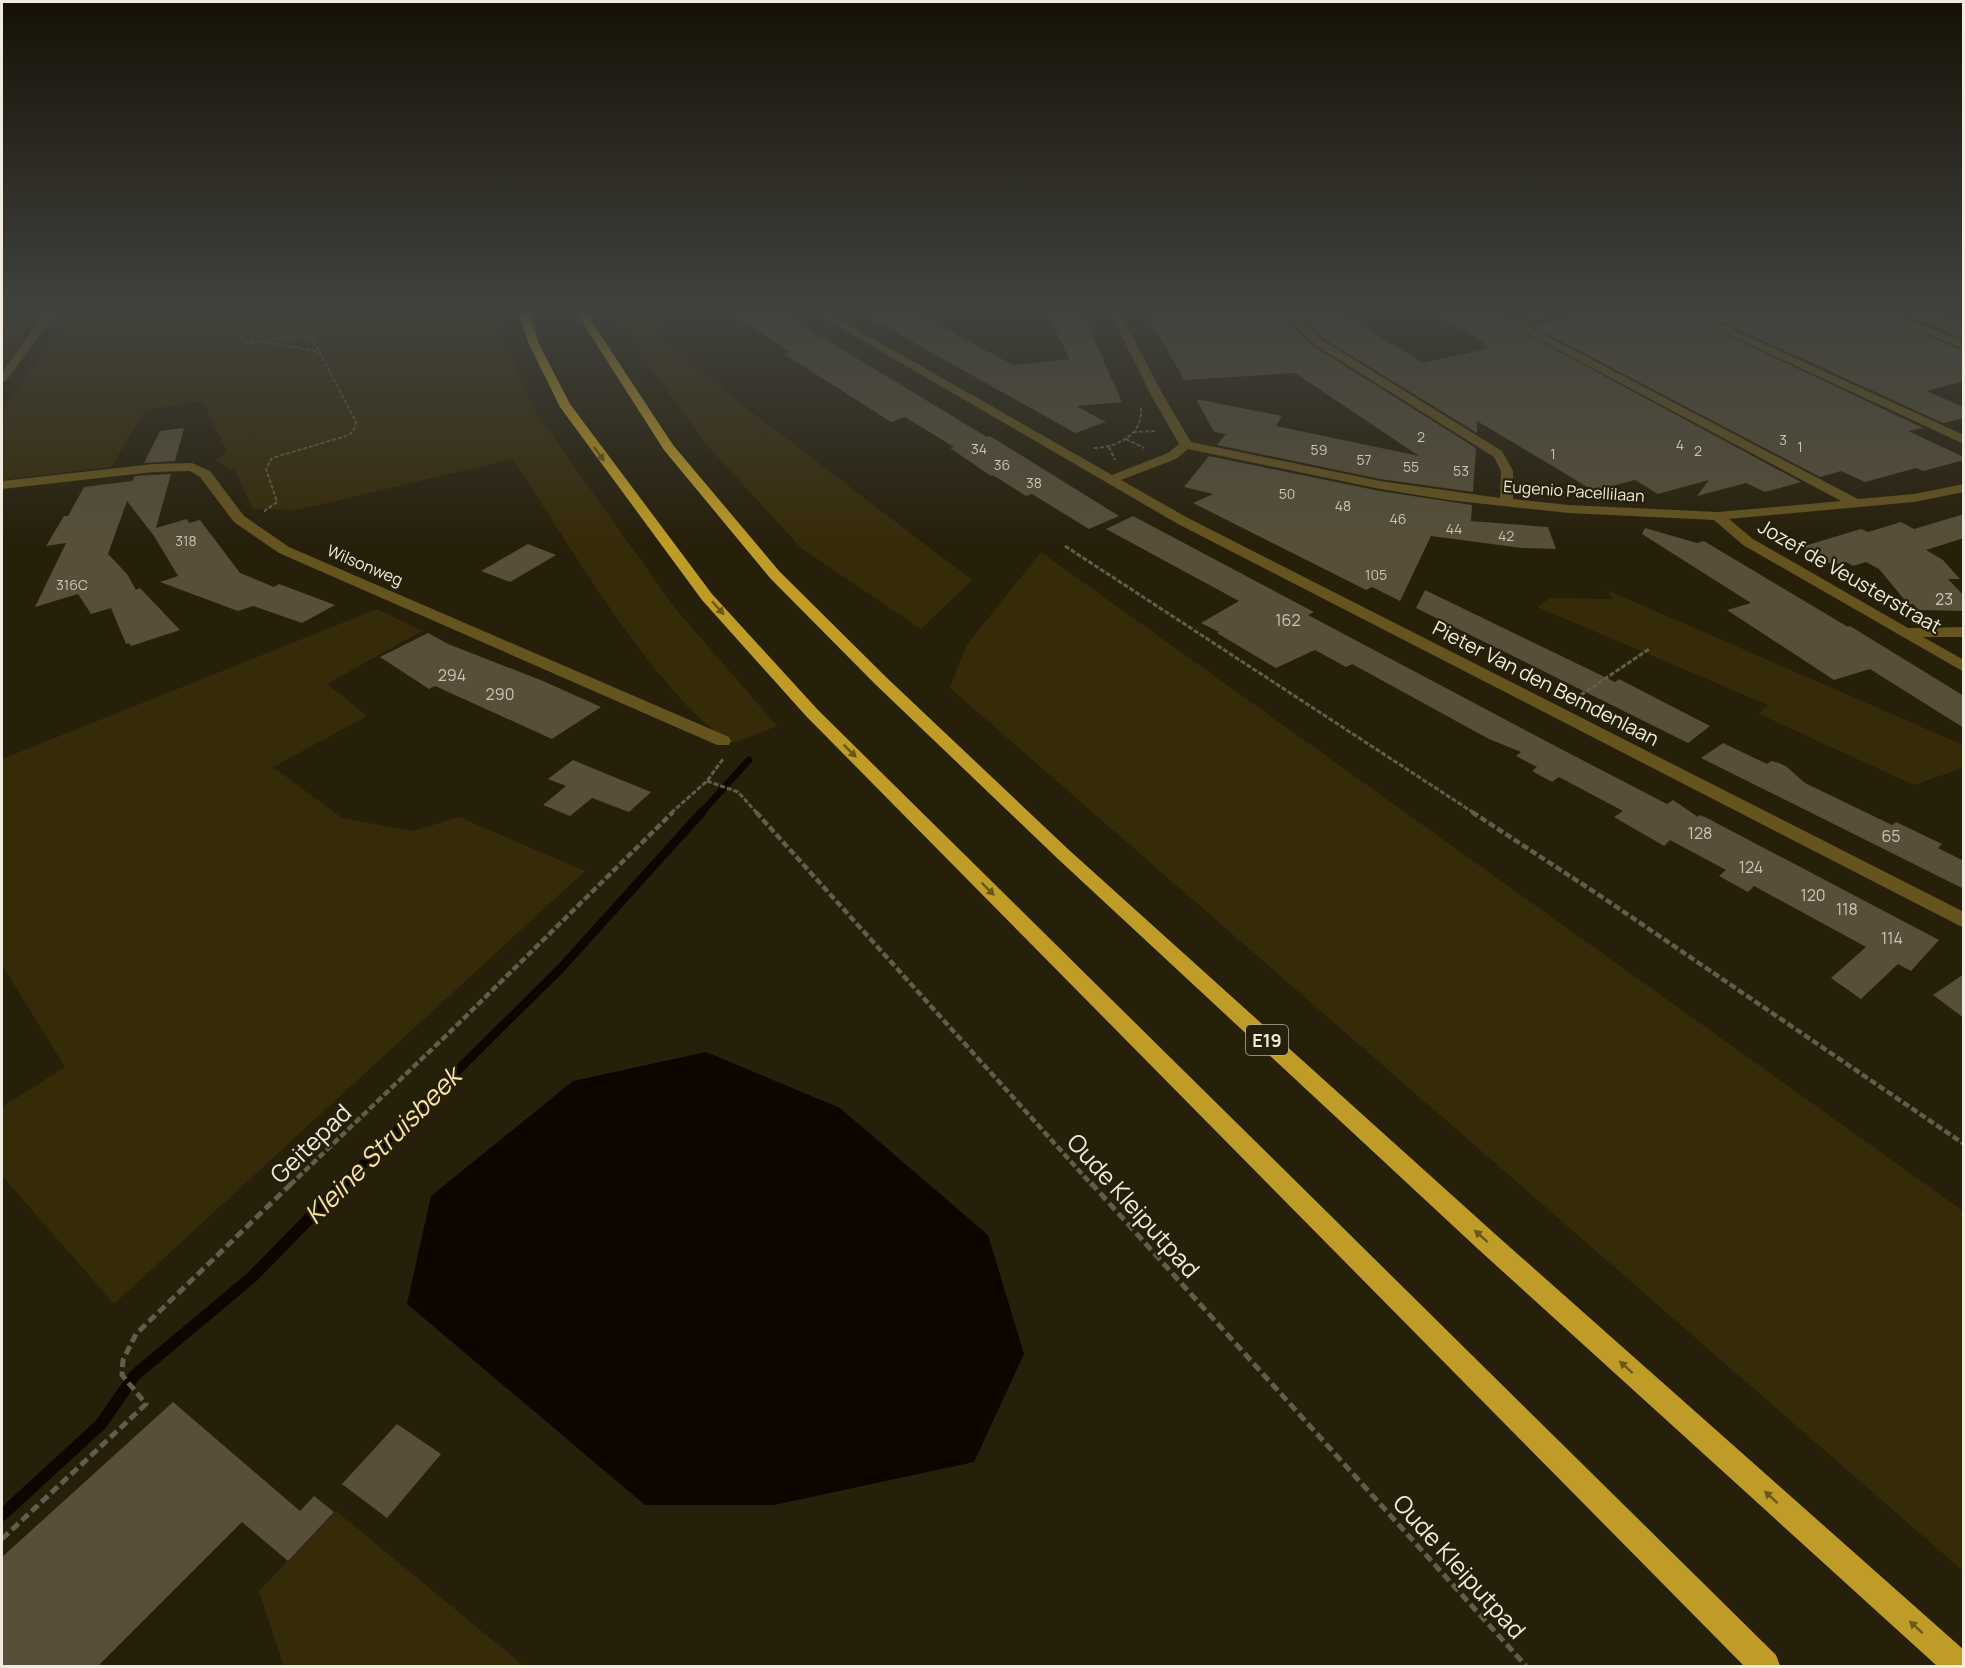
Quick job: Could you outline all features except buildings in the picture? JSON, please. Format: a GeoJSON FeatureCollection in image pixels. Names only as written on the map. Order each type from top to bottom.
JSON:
{"type":"FeatureCollection","features":[{"type":"Feature","properties":{"kind":"highway"},"geometry":{"type":"LineString","coordinates":[[556,388],[564,405],[707,597],[812,713],[1765,1666]]}},
{"type":"Feature","properties":{"kind":"highway","name":"E19"},"geometry":{"type":"LineString","coordinates":[[630,388],[668,447],[775,575],[881,681],[1063,854],[1486,1241],[1959,1666]]}},
{"type":"Feature","properties":{"kind":"street","name":"Pieter Van den Bemdenlaan"},"geometry":{"type":"LineString","coordinates":[[951,388],[1183,522],[1557,711],[1964,921]]}},
{"type":"Feature","properties":{"kind":"street"},"geometry":{"type":"LineString","coordinates":[[1111,480],[1172,456],[1186,446],[1153,388]]}},
{"type":"Feature","properties":{"kind":"street"},"geometry":{"type":"LineString","coordinates":[[1392,388],[1498,454],[1507,464],[1509,487],[1506,503]]}},
{"type":"Feature","properties":{"kind":"street"},"geometry":{"type":"LineString","coordinates":[[1637,388],[1857,504]]}},
{"type":"Feature","properties":{"kind":"street"},"geometry":{"type":"LineString","coordinates":[[1850,388],[1964,440]]}},
{"type":"Feature","properties":{"kind":"street","name":"Eugenio Pacellilaan"},"geometry":{"type":"LineString","coordinates":[[1186,446],[1380,485],[1506,503],[1569,509],[1718,516],[1914,498],[1964,488]]}},
{"type":"Feature","properties":{"kind":"street","name":"Wilsonweg"},"geometry":{"type":"LineString","coordinates":[[2,485],[161,467],[192,467],[205,474],[238,519],[284,550],[723,741]]}},
{"type":"Feature","properties":{"kind":"street","name":"Jozef de Veusterstraat"},"geometry":{"type":"LineString","coordinates":[[1718,516],[1748,542],[1964,667]]}},
{"type":"Feature","properties":{"kind":"street"},"geometry":{"type":"LineString","coordinates":[[1905,633],[1964,632]]}},
{"type":"Feature","properties":{"kind":"path"},"geometry":{"type":"LineString","coordinates":[[245,524],[277,502],[278,497],[266,469],[272,459],[353,432],[356,427],[337,388]]}},
{"type":"Feature","properties":{"kind":"path"},"geometry":{"type":"LineString","coordinates":[[1088,448],[1111,447],[1126,439],[1142,416],[1139,403],[1157,395]]}},
{"type":"Feature","properties":{"kind":"path"},"geometry":{"type":"LineString","coordinates":[[1065,546],[1605,899],[1964,1144]]}},
{"type":"Feature","properties":{"kind":"path"},"geometry":{"type":"LineString","coordinates":[[1557,711],[1649,649]]}},
{"type":"Feature","properties":{"kind":"path","name":"Oude Kleiputpad"},"geometry":{"type":"LineString","coordinates":[[707,781],[738,792],[1526,1666]]}},
{"type":"Feature","properties":{"kind":"path","name":"Geitepad"},"geometry":{"type":"LineString","coordinates":[[2,1539],[146,1404],[122,1375],[123,1360],[136,1334],[445,1037],[644,838],[707,781]]}},
{"type":"Feature","properties":{"kind":"shaded area"},"geometry":{"type":"Polygon","coordinates":[[[18,388],[525,388],[535,411],[674,607],[777,726],[734,743],[698,717],[649,661],[613,612],[513,459],[297,510],[253,509],[235,471],[215,461],[227,451],[202,401],[146,410],[111,467],[2,480],[2,412],[18,388]]]}},
{"type":"Feature","properties":{"kind":"shaded area"},"geometry":{"type":"Polygon","coordinates":[[[665,388],[722,388],[972,580],[921,629],[801,548],[708,446],[665,388]]]}},
{"type":"Feature","properties":{"kind":"shaded area"},"geometry":{"type":"Polygon","coordinates":[[[1041,552],[1963,1211],[1963,1571],[950,688],[966,646],[1041,552]]]}},
{"type":"Feature","properties":{"kind":"shaded area"},"geometry":{"type":"Polygon","coordinates":[[[1607,590],[1963,745],[1963,768],[1914,785],[1759,714],[1768,705],[1537,607],[1550,598],[1612,599],[1607,590]]]}},
{"type":"Feature","properties":{"kind":"shaded area"},"geometry":{"type":"Polygon","coordinates":[[[377,609],[422,631],[327,684],[367,716],[273,767],[342,818],[413,831],[459,817],[585,871],[114,1304],[2,1176],[2,1107],[65,1067],[2,965],[2,759],[377,609]]]}},
{"type":"Feature","properties":{"kind":"shaded area"},"geometry":{"type":"Polygon","coordinates":[[[706,1052],[840,1108],[988,1235],[1024,1354],[974,1462],[774,1505],[645,1505],[407,1304],[431,1196],[573,1081],[706,1052]]]}},
{"type":"Feature","properties":{"kind":"shaded area"},"geometry":{"type":"Polygon","coordinates":[[[336,1511],[524,1666],[284,1666],[259,1591],[336,1511]]]}},
{"type":"Feature","properties":{"kind":"waterway","name":"Kleine Struisbeek"},"geometry":{"type":"LineString","coordinates":[[701,813],[749,760]]}},
{"type":"Feature","properties":{"kind":"waterway","name":"Kleine Struisbeek"},"geometry":{"type":"LineString","coordinates":[[343,1184],[561,968],[702,812]]}},
{"type":"Feature","properties":{"kind":"waterway","name":"Kleine Struisbeek"},"geometry":{"type":"LineString","coordinates":[[2,1515],[101,1424],[135,1375],[252,1277],[343,1184]]}}]}
